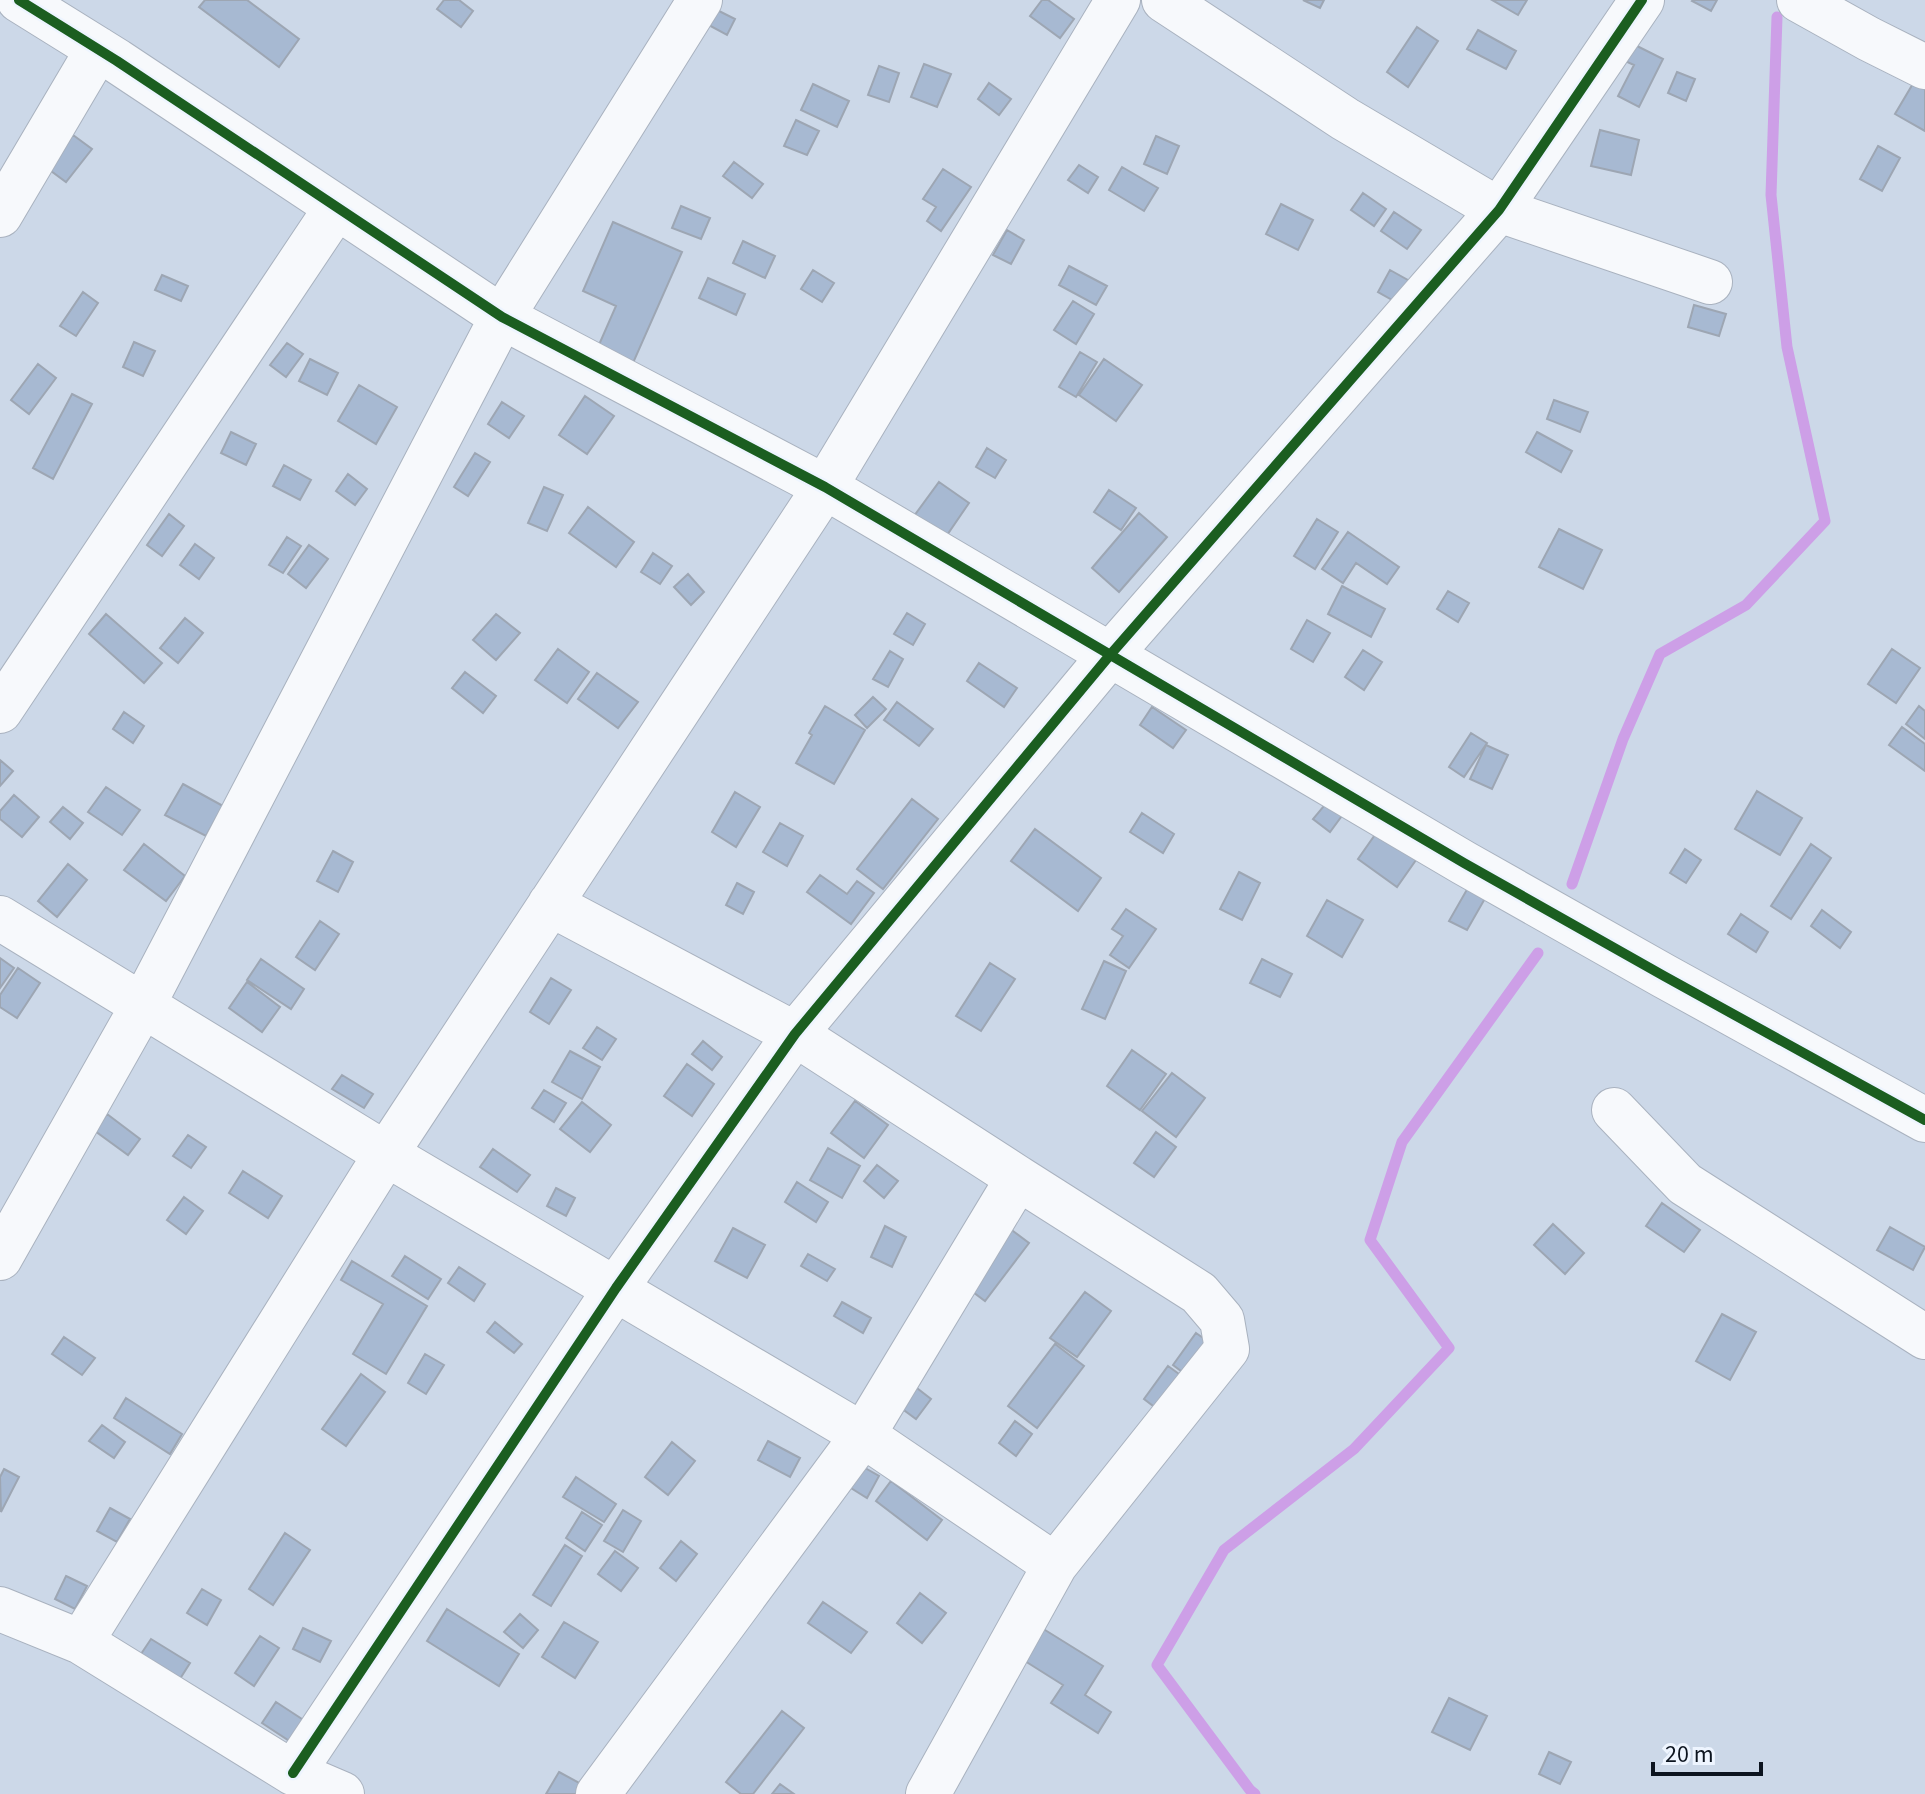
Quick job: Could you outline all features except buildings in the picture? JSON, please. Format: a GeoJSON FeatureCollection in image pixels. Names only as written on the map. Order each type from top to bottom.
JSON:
{"type":"FeatureCollection","features":[{"type":"Feature","properties":{"kind":"street"},"geometry":{"type":"LineString","coordinates":[[19,0],[502,317],[825,487],[1464,863],[1925,1120]]}},
{"type":"Feature","properties":{"kind":"street"},"geometry":{"type":"LineString","coordinates":[[0,1258],[143,1005],[502,317],[700,0]]}},
{"type":"Feature","properties":{"kind":"street"},"geometry":{"type":"LineString","coordinates":[[81,1642],[386,1154],[825,487],[1118,0]]}},
{"type":"Feature","properties":{"kind":"street"},"geometry":{"type":"LineString","coordinates":[[1164,0],[1345,119],[1499,210],[1710,282]]}},
{"type":"Feature","properties":{"kind":"street"},"geometry":{"type":"LineString","coordinates":[[293,1773],[616,1288],[795,1034],[1110,655],[1499,210],[1642,0]]}},
{"type":"Feature","properties":{"kind":"street"},"geometry":{"type":"LineString","coordinates":[[1799,0],[1925,67]]}},
{"type":"Feature","properties":{"kind":"street"},"geometry":{"type":"LineString","coordinates":[[0,215],[98,49]]}},
{"type":"Feature","properties":{"kind":"street"},"geometry":{"type":"LineString","coordinates":[[0,711],[336,208]]}},
{"type":"Feature","properties":{"kind":"street"},"geometry":{"type":"LineString","coordinates":[[550,904],[795,1034],[1199,1293],[1222,1320],[1227,1349],[1055,1565],[928,1794]]}},
{"type":"Feature","properties":{"kind":"street"},"geometry":{"type":"LineString","coordinates":[[0,918],[386,1154],[863,1435],[1055,1565]]}},
{"type":"Feature","properties":{"kind":"street"},"geometry":{"type":"LineString","coordinates":[[1614,1110],[1685,1184],[1925,1337]]}},
{"type":"Feature","properties":{"kind":"street"},"geometry":{"type":"LineString","coordinates":[[598,1794],[863,1435],[1018,1178]]}},
{"type":"Feature","properties":{"kind":"street"},"geometry":{"type":"LineString","coordinates":[[0,1609],[81,1642],[293,1773],[342,1794]]}},
{"type":"Feature","properties":{"kind":"waterway"},"geometry":{"type":"LineString","coordinates":[[1572,884],[1623,739],[1660,654],[1746,605],[1825,521],[1787,347],[1771,195],[1777,17]]}},
{"type":"Feature","properties":{"kind":"waterway"},"geometry":{"type":"LineString","coordinates":[[1255,1794],[1157,1665],[1224,1550],[1354,1449],[1449,1348],[1370,1240],[1402,1142],[1538,953]]}},
{"type":"Feature","properties":{"kind":"cycle path"},"geometry":{"type":"LineString","coordinates":[[19,0],[117,61],[502,317],[825,487],[1464,863],[1925,1120]]}},
{"type":"Feature","properties":{"kind":"cycle path"},"geometry":{"type":"LineString","coordinates":[[293,1773],[616,1288],[795,1034],[1110,655],[1499,210],[1642,0]]}}]}
